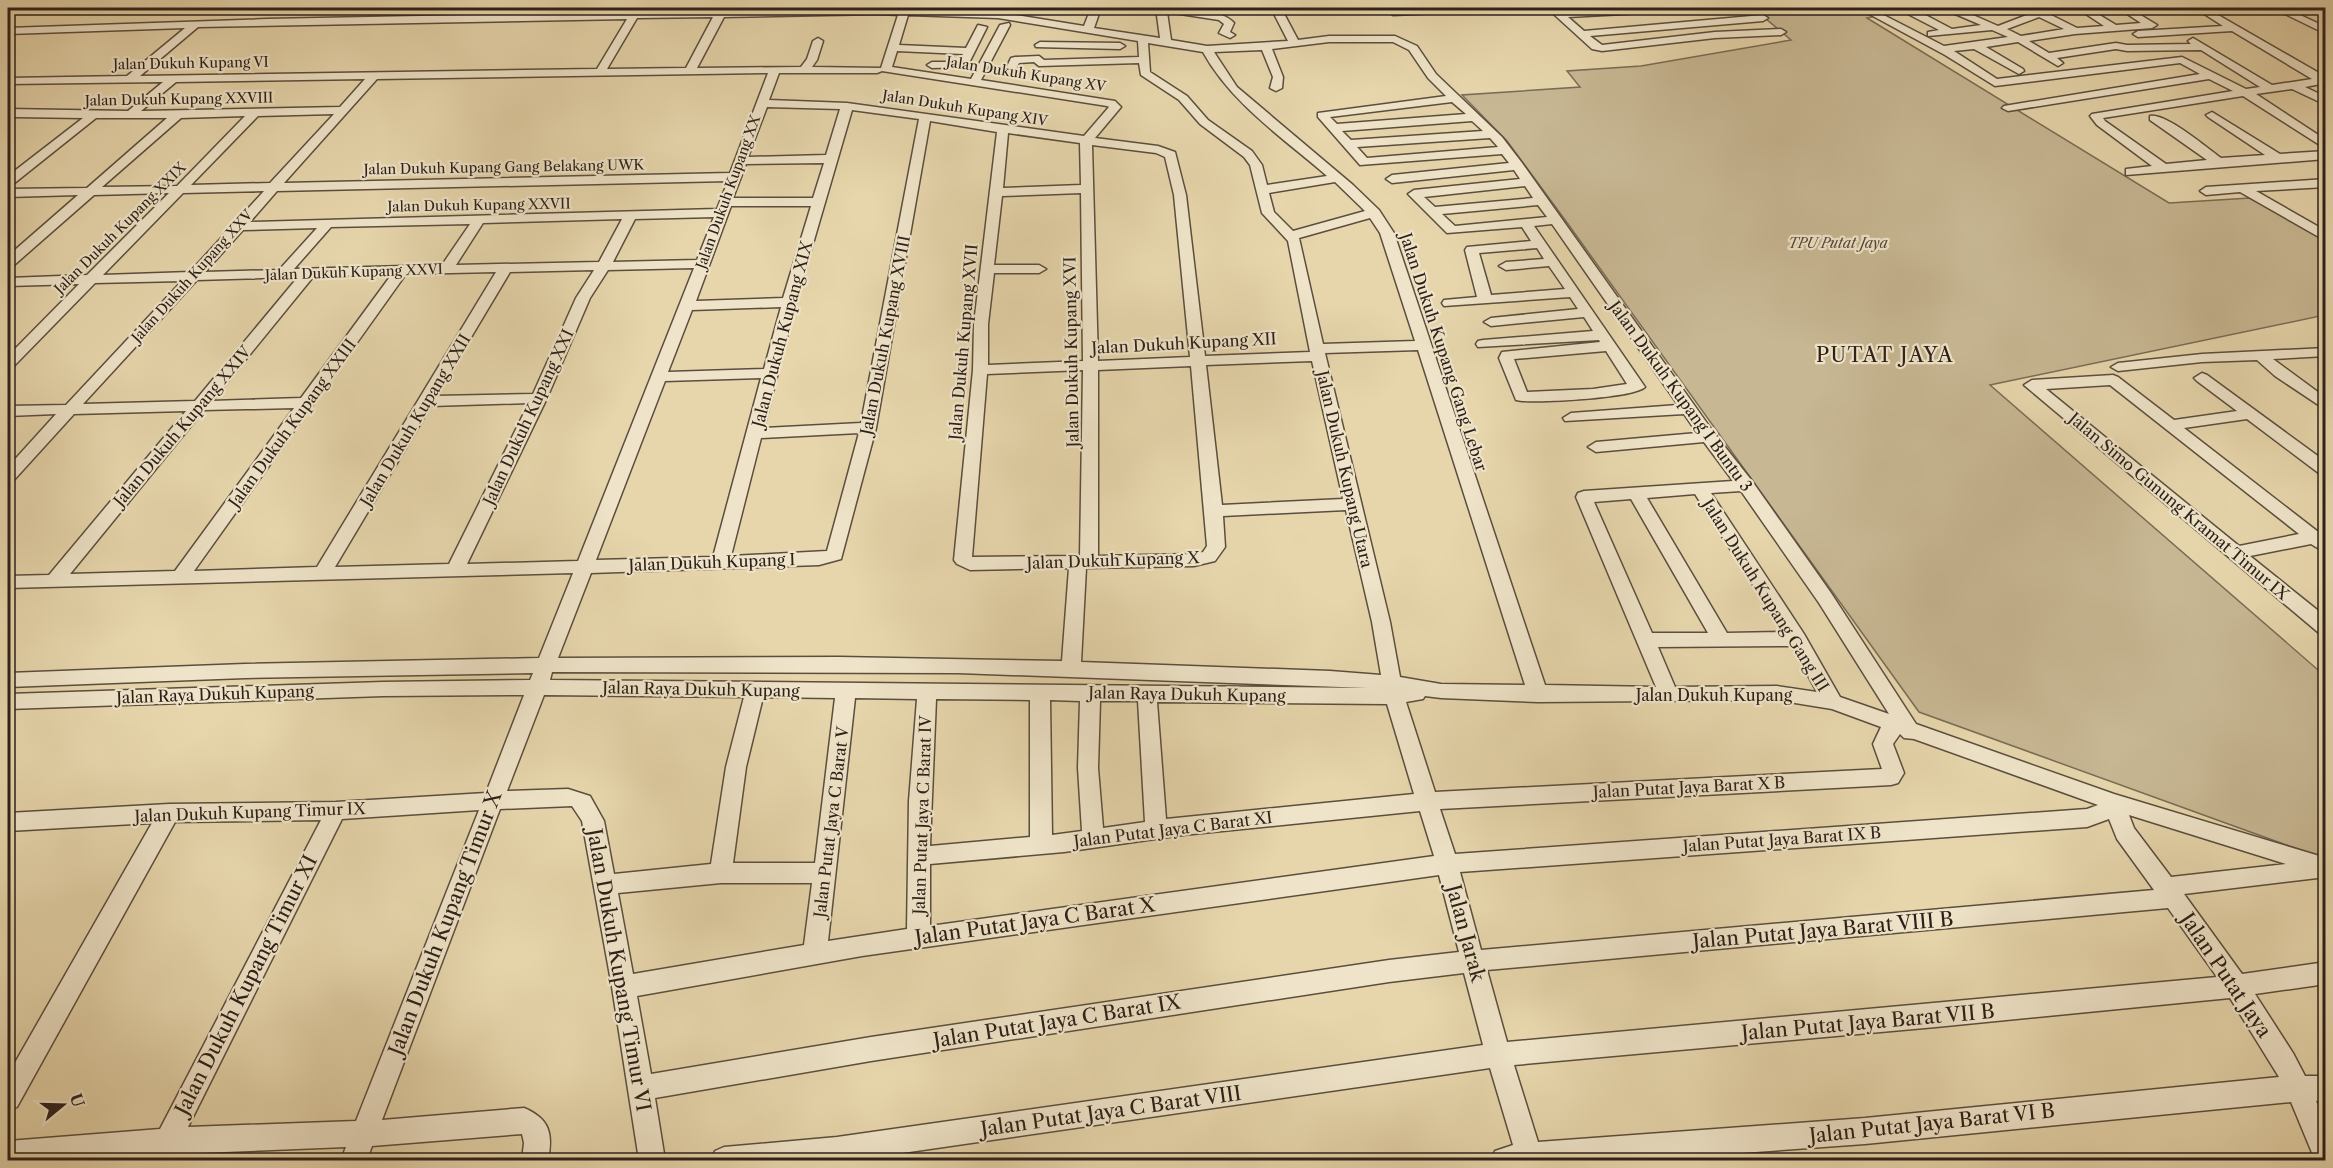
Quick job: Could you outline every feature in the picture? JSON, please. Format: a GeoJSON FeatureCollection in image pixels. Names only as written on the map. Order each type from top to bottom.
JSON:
{"type":"FeatureCollection","features":[{"type":"Feature","properties":{"kind":"street"},"geometry":{"type":"LineString","coordinates":[[1088,30],[1096,8]]}},
{"type":"Feature","properties":{"kind":"street"},"geometry":{"type":"LineString","coordinates":[[1166,43],[1162,8],[1211,11],[1227,21],[1228,26],[1224,33],[1230,35]]}},
{"type":"Feature","properties":{"kind":"street"},"geometry":{"type":"LineString","coordinates":[[1276,8],[1294,43]]}},
{"type":"Feature","properties":{"kind":"street"},"geometry":{"type":"LineString","coordinates":[[1385,8],[1393,12],[1486,8]]}},
{"type":"Feature","properties":{"kind":"street"},"geometry":{"type":"LineString","coordinates":[[1555,11],[1680,8]]}},
{"type":"Feature","properties":{"kind":"street"},"geometry":{"type":"LineString","coordinates":[[1555,11],[1596,47],[1609,48],[1715,35],[1785,34],[1750,8]]}},
{"type":"Feature","properties":{"kind":"street"},"geometry":{"type":"LineString","coordinates":[[1863,8],[1998,83],[2176,59],[2185,61],[2244,92],[2325,146]]}},
{"type":"Feature","properties":{"kind":"street"},"geometry":{"type":"LineString","coordinates":[[1950,8],[1973,14],[2076,73]]}},
{"type":"Feature","properties":{"kind":"street"},"geometry":{"type":"LineString","coordinates":[[2082,8],[2113,27]]}},
{"type":"Feature","properties":{"kind":"street"},"geometry":{"type":"LineString","coordinates":[[2123,8],[2163,32]]}},
{"type":"Feature","properties":{"kind":"street"},"geometry":{"type":"LineString","coordinates":[[2200,8],[2324,80]]}},
{"type":"Feature","properties":{"kind":"street"},"geometry":{"type":"LineString","coordinates":[[2278,8],[2325,31]]}},
{"type":"Feature","properties":{"kind":"street"},"geometry":{"type":"LineString","coordinates":[[1636,10],[1669,40]]}},
{"type":"Feature","properties":{"kind":"street"},"geometry":{"type":"LineString","coordinates":[[1932,34],[1997,28],[2035,10],[2075,31]]}},
{"type":"Feature","properties":{"kind":"street"},"geometry":{"type":"LineString","coordinates":[[1910,11],[1951,32]]}},
{"type":"Feature","properties":{"kind":"street"},"geometry":{"type":"LineString","coordinates":[[267,22],[278,12]]}},
{"type":"Feature","properties":{"kind":"street"},"geometry":{"type":"LineString","coordinates":[[602,71],[636,12]]}},
{"type":"Feature","properties":{"kind":"street","name":"Jalan Dukuh Kupang I Buntu 3"},"geometry":{"type":"LineString","coordinates":[[8,31],[636,12],[720,14],[904,12],[1001,16],[1207,49],[1266,47],[1340,38],[1395,39],[1413,48],[1431,76],[1493,134],[1518,166],[1708,437],[1746,486],[1825,598],[1904,729]]}},
{"type":"Feature","properties":{"kind":"street"},"geometry":{"type":"LineString","coordinates":[[904,12],[893,48],[883,67],[963,65],[982,27]]}},
{"type":"Feature","properties":{"kind":"street"},"geometry":{"type":"LineString","coordinates":[[690,71],[720,14]]}},
{"type":"Feature","properties":{"kind":"street"},"geometry":{"type":"LineString","coordinates":[[975,81],[1001,16]]}},
{"type":"Feature","properties":{"kind":"street"},"geometry":{"type":"LineString","coordinates":[[1581,34],[1764,18]]}},
{"type":"Feature","properties":{"kind":"street"},"geometry":{"type":"LineString","coordinates":[[1036,90],[1043,23]]}},
{"type":"Feature","properties":{"kind":"street"},"geometry":{"type":"LineString","coordinates":[[130,79],[195,25]]}},
{"type":"Feature","properties":{"kind":"street"},"geometry":{"type":"LineString","coordinates":[[1941,50],[2099,28],[2151,25]]}},
{"type":"Feature","properties":{"kind":"street"},"geometry":{"type":"LineString","coordinates":[[2099,28],[2112,36],[2236,28]]}},
{"type":"Feature","properties":{"kind":"street"},"geometry":{"type":"LineString","coordinates":[[2180,32],[2271,89]]}},
{"type":"Feature","properties":{"kind":"street"},"geometry":{"type":"LineString","coordinates":[[1143,40],[1144,70],[1149,76],[1183,98],[1204,122],[1248,154],[1256,165],[1268,213],[1290,234],[1374,213]]}},
{"type":"Feature","properties":{"kind":"street"},"geometry":{"type":"LineString","coordinates":[[803,71],[812,60],[818,41]]}},
{"type":"Feature","properties":{"kind":"street"},"geometry":{"type":"LineString","coordinates":[[1308,41],[1317,54]]}},
{"type":"Feature","properties":{"kind":"street"},"geometry":{"type":"LineString","coordinates":[[1040,45],[1120,46]]}},
{"type":"Feature","properties":{"kind":"street"},"geometry":{"type":"LineString","coordinates":[[1975,45],[2019,71]]}},
{"type":"Feature","properties":{"kind":"street"},"geometry":{"type":"LineString","coordinates":[[2048,56],[2116,46],[2127,48],[2201,47]]}},
{"type":"Feature","properties":{"kind":"street"},"geometry":{"type":"LineString","coordinates":[[1266,47],[1278,77],[1276,88]]}},
{"type":"Feature","properties":{"kind":"street"},"geometry":{"type":"LineString","coordinates":[[893,48],[971,51]]}},
{"type":"Feature","properties":{"kind":"street","name":"Jalan Dukuh Kupang Gang Lebar"},"geometry":{"type":"LineString","coordinates":[[1207,49],[1219,71],[1233,89],[1337,178],[1374,213],[1387,233],[1538,694]]}},
{"type":"Feature","properties":{"kind":"street"},"geometry":{"type":"LineString","coordinates":[[1009,73],[1015,60],[1144,60]]}},
{"type":"Feature","properties":{"kind":"street","name":"Jalan Dukuh Kupang XV"},"geometry":{"type":"LineString","coordinates":[[775,70],[883,67],[1036,90],[1114,105],[1114,110],[1086,141]]}},
{"type":"Feature","properties":{"kind":"street"},"geometry":{"type":"LineString","coordinates":[[375,75],[775,70]]}},
{"type":"Feature","properties":{"kind":"street","name":"Jalan Dukuh Kupang XX"},"geometry":{"type":"LineString","coordinates":[[537,687],[548,664],[583,567],[687,306],[775,70]]}},
{"type":"Feature","properties":{"kind":"street","name":"Jalan Dukuh Kupang VI"},"geometry":{"type":"LineString","coordinates":[[8,81],[375,75]]}},
{"type":"Feature","properties":{"kind":"street","name":"Jalan Dukuh Kupang XXV"},"geometry":{"type":"LineString","coordinates":[[8,476],[193,277],[375,75]]}},
{"type":"Feature","properties":{"kind":"street"},"geometry":{"type":"LineString","coordinates":[[2008,108],[2211,75]]}},
{"type":"Feature","properties":{"kind":"street"},"geometry":{"type":"LineString","coordinates":[[129,116],[174,78]]}},
{"type":"Feature","properties":{"kind":"street"},"geometry":{"type":"LineString","coordinates":[[2163,168],[2101,123],[2096,116],[2324,80]]}},
{"type":"Feature","properties":{"kind":"street"},"geometry":{"type":"LineString","coordinates":[[2294,85],[2325,102]]}},
{"type":"Feature","properties":{"kind":"street"},"geometry":{"type":"LineString","coordinates":[[1455,98],[1322,115],[1366,163],[1506,150]]}},
{"type":"Feature","properties":{"kind":"street","name":"Jalan Dukuh Kupang XIV"},"geometry":{"type":"LineString","coordinates":[[762,103],[847,106],[1163,151]]}},
{"type":"Feature","properties":{"kind":"street","name":"Jalan Dukuh Kupang XIX"},"geometry":{"type":"LineString","coordinates":[[720,563],[789,302],[847,106]]}},
{"type":"Feature","properties":{"kind":"street","name":"Jalan Dukuh Kupang XXVIII"},"geometry":{"type":"LineString","coordinates":[[10,116],[254,114],[343,110]]}},
{"type":"Feature","properties":{"kind":"street","name":"Jalan Dukuh Kupang XXIX"},"geometry":{"type":"LineString","coordinates":[[8,364],[254,114]]}},
{"type":"Feature","properties":{"kind":"street"},"geometry":{"type":"LineString","coordinates":[[8,263],[178,115]]}},
{"type":"Feature","properties":{"kind":"street"},"geometry":{"type":"LineString","coordinates":[[2212,115],[2277,158]]}},
{"type":"Feature","properties":{"kind":"street"},"geometry":{"type":"LineString","coordinates":[[8,182],[92,116]]}},
{"type":"Feature","properties":{"kind":"street"},"geometry":{"type":"LineString","coordinates":[[1333,128],[1475,117]]}},
{"type":"Feature","properties":{"kind":"street","name":"Jalan Dukuh Kupang XVIII"},"geometry":{"type":"LineString","coordinates":[[837,551],[868,428],[925,118]]}},
{"type":"Feature","properties":{"kind":"street"},"geometry":{"type":"LineString","coordinates":[[2154,118],[2217,162]]}},
{"type":"Feature","properties":{"kind":"street","name":"Jalan Dukuh Kupang XVII"},"geometry":{"type":"LineString","coordinates":[[962,558],[980,370],[981,324],[994,192],[1003,129]]}},
{"type":"Feature","properties":{"kind":"street"},"geometry":{"type":"LineString","coordinates":[[1349,144],[1493,134]]}},
{"type":"Feature","properties":{"kind":"street","name":"Jalan Dukuh Kupang XVI"},"geometry":{"type":"LineString","coordinates":[[1071,669],[1083,562],[1091,365],[1086,141]]}},
{"type":"Feature","properties":{"kind":"street","name":"Jalan Dukuh Kupang X"},"geometry":{"type":"LineString","coordinates":[[962,558],[970,564],[1205,559],[1212,555],[1216,547],[1199,359],[1176,173],[1173,157],[1163,151]]}},
{"type":"Feature","properties":{"kind":"street"},"geometry":{"type":"LineString","coordinates":[[2130,172],[2217,162],[2325,155]]}},
{"type":"Feature","properties":{"kind":"street"},"geometry":{"type":"LineString","coordinates":[[740,161],[830,159]]}},
{"type":"Feature","properties":{"kind":"street"},"geometry":{"type":"LineString","coordinates":[[1392,179],[1518,166]]}},
{"type":"Feature","properties":{"kind":"street","name":"Jalan Dukuh Kupang Gang Belakang UWK"},"geometry":{"type":"LineString","coordinates":[[8,193],[734,177]]}},
{"type":"Feature","properties":{"kind":"street"},"geometry":{"type":"LineString","coordinates":[[1262,190],[1337,178]]}},
{"type":"Feature","properties":{"kind":"street"},"geometry":{"type":"LineString","coordinates":[[1529,182],[1414,193],[1452,230],[1556,220]]}},
{"type":"Feature","properties":{"kind":"street"},"geometry":{"type":"LineString","coordinates":[[2206,191],[2325,183]]}},
{"type":"Feature","properties":{"kind":"street"},"geometry":{"type":"LineString","coordinates":[[994,192],[1088,189]]}},
{"type":"Feature","properties":{"kind":"street"},"geometry":{"type":"LineString","coordinates":[[2243,189],[2325,237]]}},
{"type":"Feature","properties":{"kind":"street","name":"Jalan Dukuh Kupang XXVII"},"geometry":{"type":"LineString","coordinates":[[237,226],[630,217],[818,201]]}},
{"type":"Feature","properties":{"kind":"street"},"geometry":{"type":"LineString","coordinates":[[1433,212],[1542,201]]}},
{"type":"Feature","properties":{"kind":"street","name":"Jalan Dukuh Kupang XXI"},"geometry":{"type":"LineString","coordinates":[[455,570],[539,398],[584,298],[630,217]]}},
{"type":"Feature","properties":{"kind":"street"},"geometry":{"type":"LineString","coordinates":[[446,269],[479,220]]}},
{"type":"Feature","properties":{"kind":"street"},"geometry":{"type":"LineString","coordinates":[[1526,223],[1587,313],[1605,340],[1636,388],[1593,394],[1523,398],[1506,356],[1605,340]]}},
{"type":"Feature","properties":{"kind":"street"},"geometry":{"type":"LineString","coordinates":[[283,273],[327,224]]}},
{"type":"Feature","properties":{"kind":"street"},"geometry":{"type":"LineString","coordinates":[[2307,226],[2325,225]]}},
{"type":"Feature","properties":{"kind":"street","name":"Jalan Dukuh Kupang Utara"},"geometry":{"type":"LineString","coordinates":[[1290,234],[1295,244],[1381,622],[1394,695]]}},
{"type":"Feature","properties":{"kind":"street"},"geometry":{"type":"LineString","coordinates":[[1486,300],[1481,291],[1482,285],[1472,250],[1540,244]]}},
{"type":"Feature","properties":{"kind":"street"},"geometry":{"type":"LineString","coordinates":[[1506,266],[1552,262]]}},
{"type":"Feature","properties":{"kind":"street","name":"Jalan Dukuh Kupang XXVI"},"geometry":{"type":"LineString","coordinates":[[8,282],[310,272],[701,264]]}},
{"type":"Feature","properties":{"kind":"street","name":"Jalan Dukuh Kupang XXII"},"geometry":{"type":"LineString","coordinates":[[323,572],[507,267]]}},
{"type":"Feature","properties":{"kind":"street"},"geometry":{"type":"LineString","coordinates":[[988,269],[1039,269]]}},
{"type":"Feature","properties":{"kind":"street","name":"Jalan Dukuh Kupang XXIII"},"geometry":{"type":"LineString","coordinates":[[181,576],[402,270]]}},
{"type":"Feature","properties":{"kind":"street","name":"Jalan Dukuh Kupang XXIV"},"geometry":{"type":"LineString","coordinates":[[55,580],[310,272]]}},
{"type":"Feature","properties":{"kind":"street"},"geometry":{"type":"LineString","coordinates":[[1449,303],[1573,293]]}},
{"type":"Feature","properties":{"kind":"street"},"geometry":{"type":"LineString","coordinates":[[687,306],[789,302]]}},
{"type":"Feature","properties":{"kind":"street"},"geometry":{"type":"LineString","coordinates":[[1491,322],[1587,313]]}},
{"type":"Feature","properties":{"kind":"street"},"geometry":{"type":"LineString","coordinates":[[1484,344],[1605,340]]}},
{"type":"Feature","properties":{"kind":"street","name":"Jalan Dukuh Kupang XII"},"geometry":{"type":"LineString","coordinates":[[980,370],[1318,353],[1423,345]]}},
{"type":"Feature","properties":{"kind":"street"},"geometry":{"type":"LineString","coordinates":[[2116,374],[2260,355],[2325,352]]}},
{"type":"Feature","properties":{"kind":"street"},"geometry":{"type":"LineString","coordinates":[[2260,355],[2280,373],[2325,405]]}},
{"type":"Feature","properties":{"kind":"street"},"geometry":{"type":"LineString","coordinates":[[658,377],[772,373]]}},
{"type":"Feature","properties":{"kind":"street"},"geometry":{"type":"LineString","coordinates":[[2116,374],[2170,425],[2322,540]]}},
{"type":"Feature","properties":{"kind":"street","name":"Jalan Simo Gunung Kramat Timur IX"},"geometry":{"type":"LineString","coordinates":[[2116,374],[2110,379],[2032,385],[2325,628]]}},
{"type":"Feature","properties":{"kind":"street"},"geometry":{"type":"LineString","coordinates":[[2202,378],[2325,470]]}},
{"type":"Feature","properties":{"kind":"street"},"geometry":{"type":"LineString","coordinates":[[428,401],[539,398]]}},
{"type":"Feature","properties":{"kind":"street"},"geometry":{"type":"LineString","coordinates":[[8,411],[308,403]]}},
{"type":"Feature","properties":{"kind":"street"},"geometry":{"type":"LineString","coordinates":[[1571,418],[1689,409]]}},
{"type":"Feature","properties":{"kind":"street"},"geometry":{"type":"LineString","coordinates":[[2170,425],[2250,414]]}},
{"type":"Feature","properties":{"kind":"street"},"geometry":{"type":"LineString","coordinates":[[755,433],[868,428]]}},
{"type":"Feature","properties":{"kind":"street"},"geometry":{"type":"LineString","coordinates":[[1596,447],[1708,437]]}},
{"type":"Feature","properties":{"kind":"street"},"geometry":{"type":"LineString","coordinates":[[1670,695],[1584,497],[1746,486]]}},
{"type":"Feature","properties":{"kind":"street","name":"Jalan Dukuh Kupang Gang III"},"geometry":{"type":"LineString","coordinates":[[1700,489],[1797,639],[1833,702]]}},
{"type":"Feature","properties":{"kind":"street"},"geometry":{"type":"LineString","coordinates":[[1636,493],[1721,639]]}},
{"type":"Feature","properties":{"kind":"street"},"geometry":{"type":"LineString","coordinates":[[1214,511],[1353,504]]}},
{"type":"Feature","properties":{"kind":"street"},"geometry":{"type":"LineString","coordinates":[[2235,553],[2322,540]]}},
{"type":"Feature","properties":{"kind":"street","name":"Jalan Dukuh Kupang I"},"geometry":{"type":"LineString","coordinates":[[8,582],[720,563],[830,558],[837,551]]}},
{"type":"Feature","properties":{"kind":"street"},"geometry":{"type":"LineString","coordinates":[[1647,640],[1797,639]]}},
{"type":"Feature","properties":{"kind":"street","name":"Jalan Raya Dukuh Kupang"},"geometry":{"type":"LineString","coordinates":[[8,680],[135,674],[548,664],[957,666],[1221,673],[1394,695]]}},
{"type":"Feature","properties":{"kind":"street"},"geometry":{"type":"LineString","coordinates":[[1221,673],[1222,694]]}},
{"type":"Feature","properties":{"kind":"street","name":"Jalan Raya Dukuh Kupang"},"geometry":{"type":"LineString","coordinates":[[8,701],[324,690],[537,687],[755,691],[1394,695]]}},
{"type":"Feature","properties":{"kind":"street","name":"Jalan Dukuh Kupang Timur X"},"geometry":{"type":"LineString","coordinates":[[354,1161],[537,687]]}},
{"type":"Feature","properties":{"kind":"street","name":"Jalan Putat Jaya C Barat V"},"geometry":{"type":"LineString","coordinates":[[815,954],[846,690]]}},
{"type":"Feature","properties":{"kind":"street"},"geometry":{"type":"LineString","coordinates":[[721,873],[736,766],[755,691]]}},
{"type":"Feature","properties":{"kind":"street","name":"Jalan Dukuh Kupang"},"geometry":{"type":"LineString","coordinates":[[1394,695],[1441,691],[1670,695],[1777,693],[1833,702],[2114,805],[2246,841],[2323,867]]}},
{"type":"Feature","properties":{"kind":"street","name":"Jalan Putat Jaya C Barat IV"},"geometry":{"type":"LineString","coordinates":[[918,938],[918,856],[927,692]]}},
{"type":"Feature","properties":{"kind":"street"},"geometry":{"type":"LineString","coordinates":[[1090,692],[1088,768],[1093,839]]}},
{"type":"Feature","properties":{"kind":"street"},"geometry":{"type":"LineString","coordinates":[[1040,693],[1041,845]]}},
{"type":"Feature","properties":{"kind":"street"},"geometry":{"type":"LineString","coordinates":[[1147,693],[1156,830]]}},
{"type":"Feature","properties":{"kind":"street","name":"Jalan Jarak"},"geometry":{"type":"LineString","coordinates":[[1394,695],[1447,864],[1498,1055],[1531,1158]]}},
{"type":"Feature","properties":{"kind":"street","name":"Jalan Putat Jaya Barat X B"},"geometry":{"type":"LineString","coordinates":[[1428,801],[1891,777],[1894,773],[1883,744],[1889,731],[1904,729]]}},
{"type":"Feature","properties":{"kind":"street","name":"Jalan Dukuh Kupang Timur VI"},"geometry":{"type":"LineString","coordinates":[[492,802],[573,797],[584,802],[593,822],[624,987],[652,1161]]}},
{"type":"Feature","properties":{"kind":"street","name":"Jalan Putat Jaya C Barat XI"},"geometry":{"type":"LineString","coordinates":[[918,856],[1041,845],[1156,830],[1428,801]]}},
{"type":"Feature","properties":{"kind":"street","name":"Jalan Dukuh Kupang Timur IX"},"geometry":{"type":"LineString","coordinates":[[9,823],[169,813],[336,811],[492,802]]}},
{"type":"Feature","properties":{"kind":"street","name":"Jalan Putat Jaya Barat IX B"},"geometry":{"type":"LineString","coordinates":[[1447,864],[2086,818],[2114,805]]}},
{"type":"Feature","properties":{"kind":"street","name":"Jalan Putat Jaya"},"geometry":{"type":"LineString","coordinates":[[2114,805],[2125,832],[2237,986],[2299,1090],[2325,1156]]}},
{"type":"Feature","properties":{"kind":"street","name":"Jalan Dukuh Kupang Timur XI"},"geometry":{"type":"LineString","coordinates":[[162,1151],[336,811]]}},
{"type":"Feature","properties":{"kind":"street"},"geometry":{"type":"LineString","coordinates":[[8,1098],[169,813]]}},
{"type":"Feature","properties":{"kind":"street","name":"Jalan Putat Jaya C Barat X"},"geometry":{"type":"LineString","coordinates":[[624,987],[918,938],[1447,864]]}},
{"type":"Feature","properties":{"kind":"street","name":"Jalan Putat Jaya Barat VIII B"},"geometry":{"type":"LineString","coordinates":[[1474,961],[2168,892],[2311,872],[2323,867]]}},
{"type":"Feature","properties":{"kind":"street"},"geometry":{"type":"LineString","coordinates":[[604,885],[721,873],[826,873]]}},
{"type":"Feature","properties":{"kind":"street","name":"Jalan Putat Jaya C Barat IX"},"geometry":{"type":"LineString","coordinates":[[641,1088],[870,1048],[1389,970],[1474,961]]}},
{"type":"Feature","properties":{"kind":"street","name":"Jalan Putat Jaya Barat VII B"},"geometry":{"type":"LineString","coordinates":[[1498,1055],[2237,986],[2325,973]]}},
{"type":"Feature","properties":{"kind":"street","name":"Jalan Putat Jaya C Barat VIII"},"geometry":{"type":"LineString","coordinates":[[724,1161],[837,1150],[1498,1055]]}},
{"type":"Feature","properties":{"kind":"street","name":"Jalan Putat Jaya Barat VI B"},"geometry":{"type":"LineString","coordinates":[[1504,1161],[1865,1131],[2264,1090],[2325,1088]]}},
{"type":"Feature","properties":{"kind":"street"},"geometry":{"type":"LineString","coordinates":[[8,1154],[162,1151],[524,1121],[530,1122],[537,1135],[535,1161]]}},
{"type":"Feature","properties":{"kind":"green space","name":"TPU Putat Jaya"},"geometry":{"type":"Polygon","coordinates":[[[1753,8],[1913,8],[1867,18],[2169,203],[2250,198],[2325,237],[2325,315],[1990,385],[2325,676],[2325,859],[1919,712],[1507,141],[1462,95],[1580,87],[1567,71],[1641,66],[1791,40],[1753,8]]]}},
{"type":"Feature","properties":{"kind":"district","name":"PUTAT JAYA"},"geometry":{"type":"Point","coordinates":[1885,355]}}]}
